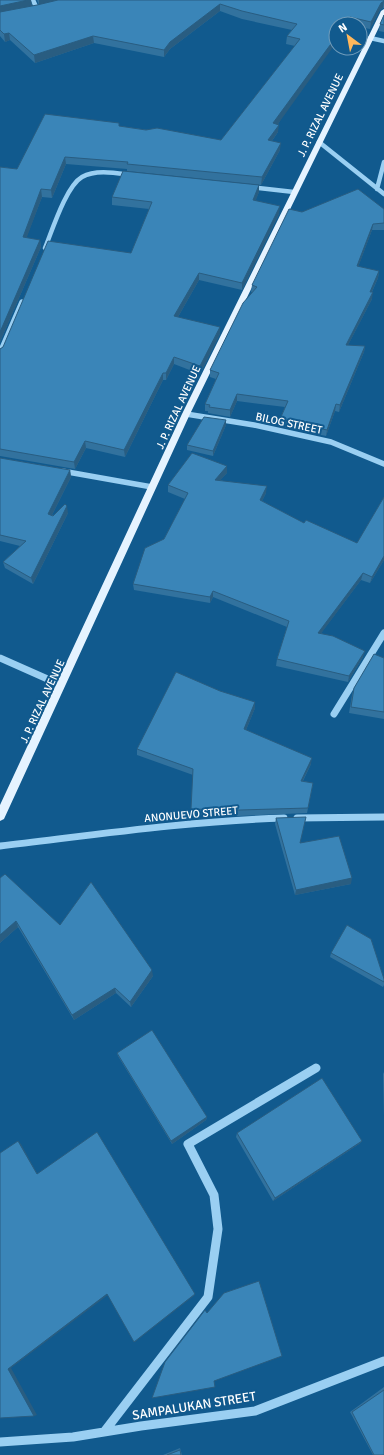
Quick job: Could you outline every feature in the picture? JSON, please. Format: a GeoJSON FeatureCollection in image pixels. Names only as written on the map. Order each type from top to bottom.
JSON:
{"type":"FeatureCollection","features":[{"type":"Feature","properties":{"kind":"main road"},"geometry":{"type":"LineString","coordinates":[[30,11],[44,8]]}},
{"type":"Feature","properties":{"kind":"main road","name":"J. P. RIZAL AVENUE"},"geometry":{"type":"LineString","coordinates":[[0,816],[186,414],[384,11]]}},
{"type":"Feature","properties":{"kind":"street"},"geometry":{"type":"LineString","coordinates":[[33,0],[37,9]]}},
{"type":"Feature","properties":{"kind":"street"},"geometry":{"type":"LineString","coordinates":[[370,38],[384,41]]}},
{"type":"Feature","properties":{"kind":"street"},"geometry":{"type":"LineString","coordinates":[[319,142],[384,194]]}},
{"type":"Feature","properties":{"kind":"street"},"geometry":{"type":"LineString","coordinates":[[377,189],[384,162]]}},
{"type":"Feature","properties":{"kind":"street"},"geometry":{"type":"LineString","coordinates":[[43,252],[71,186],[80,177],[97,172],[139,176]]}},
{"type":"Feature","properties":{"kind":"street"},"geometry":{"type":"LineString","coordinates":[[248,187],[294,192]]}},
{"type":"Feature","properties":{"kind":"street"},"geometry":{"type":"LineString","coordinates":[[0,353],[25,295]]}},
{"type":"Feature","properties":{"kind":"street","name":"BILOG STREET"},"geometry":{"type":"LineString","coordinates":[[186,414],[254,425],[331,442],[384,464]]}},
{"type":"Feature","properties":{"kind":"street"},"geometry":{"type":"LineString","coordinates":[[53,469],[152,487]]}},
{"type":"Feature","properties":{"kind":"street"},"geometry":{"type":"LineString","coordinates":[[334,714],[384,633]]}},
{"type":"Feature","properties":{"kind":"street"},"geometry":{"type":"LineString","coordinates":[[0,658],[61,685]]}},
{"type":"Feature","properties":{"kind":"street","name":"ANONUEVO STREET"},"geometry":{"type":"LineString","coordinates":[[0,846],[129,831],[256,819],[384,817]]}},
{"type":"Feature","properties":{"kind":"street"},"geometry":{"type":"LineString","coordinates":[[104,1432],[208,1297],[218,1229],[214,1196],[188,1144],[316,1068]]}},
{"type":"Feature","properties":{"kind":"street","name":"SAMPALUKAN STREET"},"geometry":{"type":"LineString","coordinates":[[0,1442],[74,1437],[255,1411],[384,1360]]}},
{"type":"Feature","properties":{"kind":"building"},"geometry":{"type":"Polygon","coordinates":[[[0,0],[28,0],[0,6],[0,0]]]}},
{"type":"Feature","properties":{"kind":"building"},"geometry":{"type":"Polygon","coordinates":[[[58,0],[384,0],[371,22],[368,21],[368,16],[328,16],[328,48],[273,123],[279,125],[268,140],[281,143],[262,177],[127,164],[128,162],[65,157],[51,190],[41,189],[23,237],[40,240],[0,332],[0,167],[17,169],[45,114],[119,123],[119,126],[146,130],[157,128],[221,140],[300,39],[287,36],[297,24],[242,11],[220,4],[170,42],[164,50],[93,36],[34,55],[9,33],[4,34],[0,30],[0,12],[58,0]]]}},
{"type":"Feature","properties":{"kind":"building"},"geometry":{"type":"Polygon","coordinates":[[[384,15],[384,25],[380,24],[384,15]]]}},
{"type":"Feature","properties":{"kind":"building"},"geometry":{"type":"Polygon","coordinates":[[[123,171],[259,185],[253,200],[280,206],[242,283],[199,273],[174,316],[220,327],[200,366],[174,357],[166,373],[163,373],[124,450],[85,441],[74,462],[0,449],[0,349],[3,347],[48,241],[131,253],[152,202],[112,197],[123,171]]]}},
{"type":"Feature","properties":{"kind":"building"},"geometry":{"type":"Polygon","coordinates":[[[358,189],[384,209],[384,223],[373,224],[357,266],[379,271],[370,292],[373,292],[346,345],[365,346],[340,405],[336,404],[327,430],[280,419],[288,401],[237,394],[230,410],[209,407],[210,405],[205,404],[219,373],[210,370],[243,303],[257,287],[252,285],[289,209],[302,212],[358,189]]]}},
{"type":"Feature","properties":{"kind":"building"},"geometry":{"type":"Polygon","coordinates":[[[204,417],[226,420],[213,451],[187,445],[204,417]]]}},
{"type":"Feature","properties":{"kind":"building"},"geometry":{"type":"Polygon","coordinates":[[[192,453],[227,466],[215,480],[267,486],[260,500],[304,523],[306,520],[357,543],[384,497],[384,556],[372,577],[363,573],[318,633],[333,636],[365,651],[349,676],[277,659],[289,621],[213,591],[210,597],[133,584],[145,548],[164,539],[188,493],[168,485],[192,453]]]}},
{"type":"Feature","properties":{"kind":"building"},"geometry":{"type":"Polygon","coordinates":[[[0,458],[70,470],[48,514],[53,516],[65,504],[67,506],[31,578],[3,562],[26,541],[0,535],[0,458]]]}},
{"type":"Feature","properties":{"kind":"building"},"geometry":{"type":"Polygon","coordinates":[[[374,654],[384,658],[384,712],[351,707],[354,688],[374,654]]]}},
{"type":"Feature","properties":{"kind":"building"},"geometry":{"type":"Polygon","coordinates":[[[176,672],[220,691],[255,702],[244,729],[312,758],[301,781],[313,783],[308,808],[240,810],[191,809],[193,769],[137,749],[176,672]]]}},
{"type":"Feature","properties":{"kind":"building"},"geometry":{"type":"Polygon","coordinates":[[[306,817],[300,843],[339,836],[352,878],[296,890],[276,818],[306,817]]]}},
{"type":"Feature","properties":{"kind":"building"},"geometry":{"type":"Polygon","coordinates":[[[5,874],[60,925],[91,882],[152,970],[130,1002],[115,988],[72,1015],[16,921],[0,935],[0,878],[5,874]]]}},
{"type":"Feature","properties":{"kind":"building"},"geometry":{"type":"Polygon","coordinates":[[[347,925],[371,939],[384,982],[331,953],[347,925]]]}},
{"type":"Feature","properties":{"kind":"building"},"geometry":{"type":"Polygon","coordinates":[[[152,1030],[207,1117],[171,1141],[117,1053],[152,1030]]]}},
{"type":"Feature","properties":{"kind":"building"},"geometry":{"type":"Polygon","coordinates":[[[322,1078],[362,1141],[275,1198],[237,1133],[322,1078]]]}},
{"type":"Feature","properties":{"kind":"building"},"geometry":{"type":"Polygon","coordinates":[[[97,1132],[195,1294],[134,1342],[107,1294],[8,1369],[34,1416],[0,1418],[0,1153],[18,1141],[37,1174],[97,1132]]]}},
{"type":"Feature","properties":{"kind":"building"},"geometry":{"type":"Polygon","coordinates":[[[259,1281],[282,1356],[214,1381],[215,1387],[152,1398],[165,1362],[205,1310],[207,1313],[224,1293],[259,1281]]]}},
{"type":"Feature","properties":{"kind":"building"},"geometry":{"type":"Polygon","coordinates":[[[384,1390],[384,1455],[374,1455],[352,1412],[384,1390]]]}},
{"type":"Feature","properties":{"kind":"building"},"geometry":{"type":"Polygon","coordinates":[[[180,1450],[181,1455],[167,1455],[180,1450]]]}}]}
